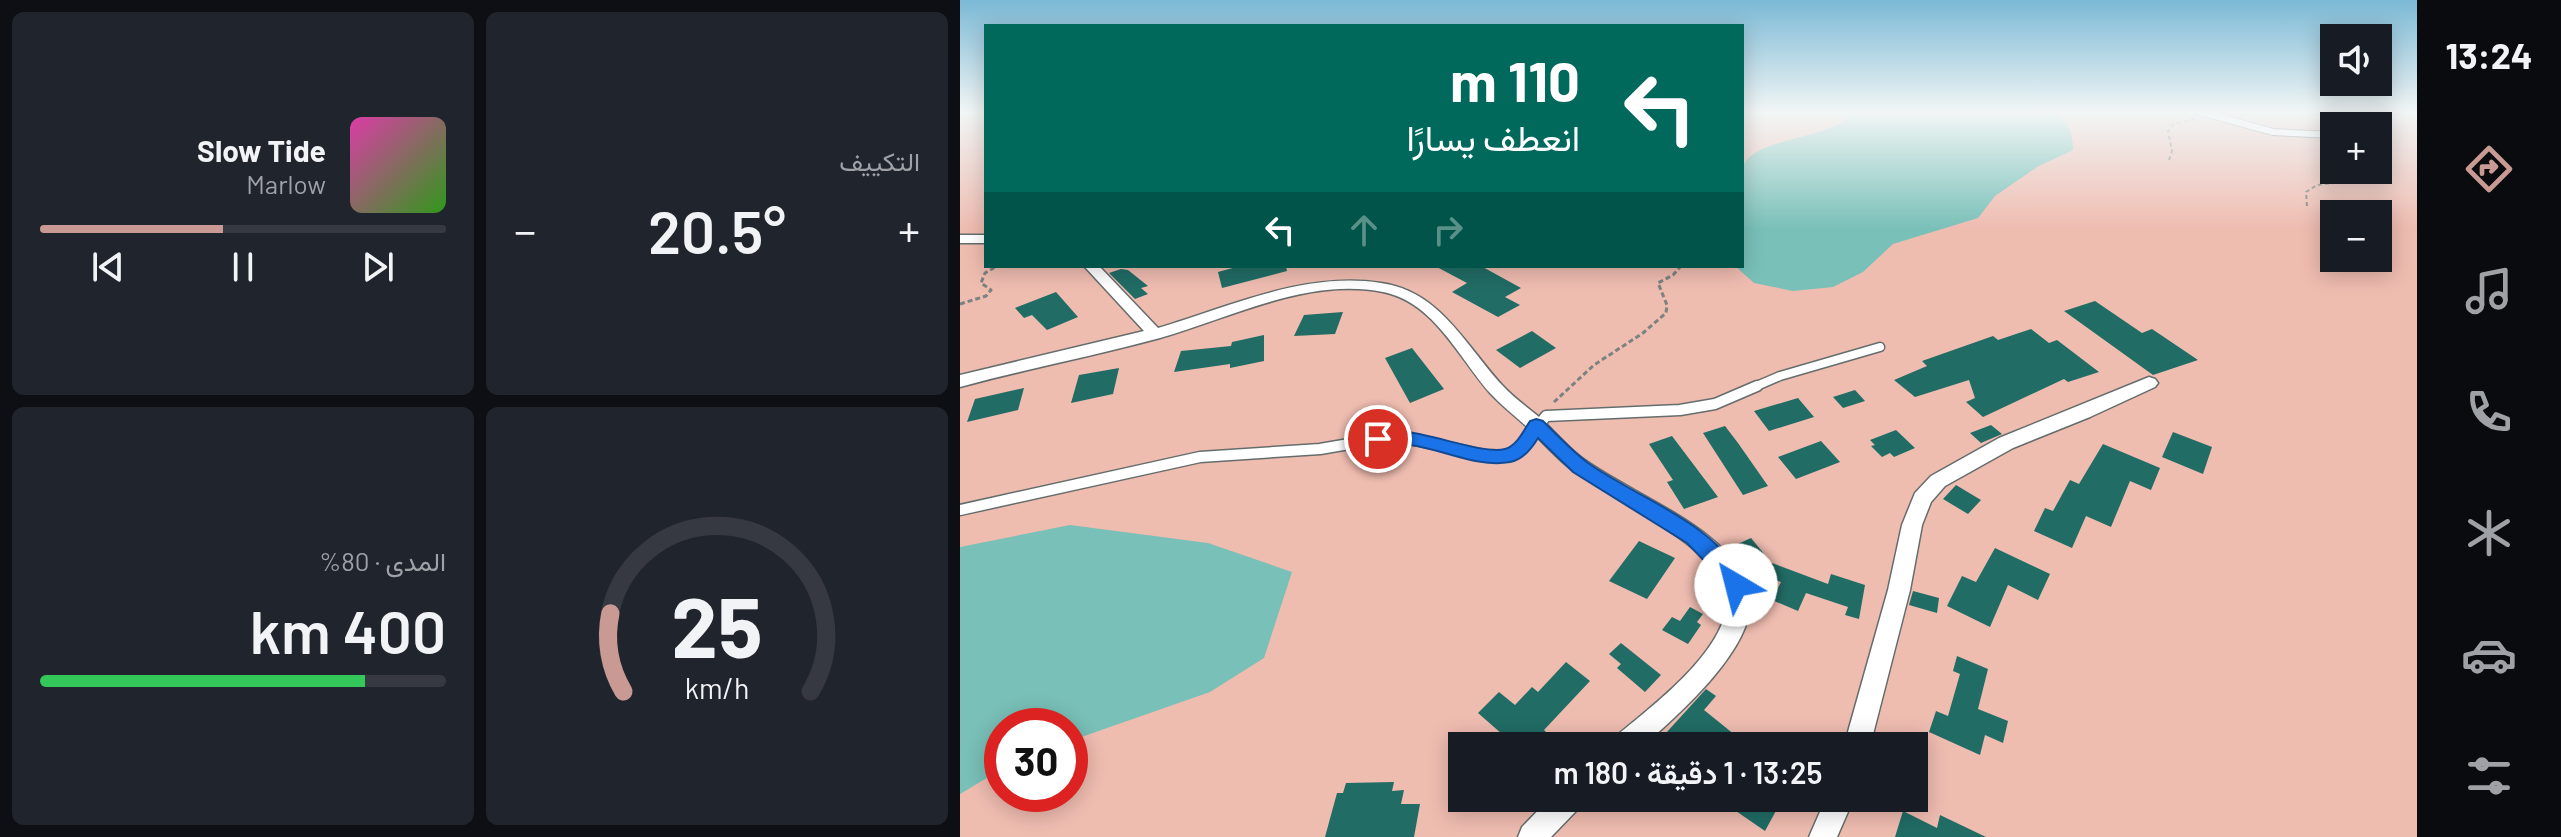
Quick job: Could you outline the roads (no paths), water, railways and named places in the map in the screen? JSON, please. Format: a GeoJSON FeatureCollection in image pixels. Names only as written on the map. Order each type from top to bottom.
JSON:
{"type":"FeatureCollection","features":[{"type":"Feature","properties":{"kind":"street"},"geometry":{"type":"LineString","coordinates":[[960,239],[984,239]]}},
{"type":"Feature","properties":{"kind":"street"},"geometry":{"type":"LineString","coordinates":[[1093,268],[1155,334]]}},
{"type":"Feature","properties":{"kind":"street"},"geometry":{"type":"LineString","coordinates":[[960,381],[1155,334],[1308,291],[1346,286],[1394,289],[1407,293],[1428,308],[1494,387],[1541,420],[1580,467],[1694,537],[1724,567],[1736,585],[1738,610],[1719,650],[1676,701],[1640,732]]}},
{"type":"Feature","properties":{"kind":"street"},"geometry":{"type":"LineString","coordinates":[[1861,732],[1899,590],[1912,525],[1922,498],[1938,481],[2006,443],[2084,413],[2149,383]]}},
{"type":"Feature","properties":{"kind":"street"},"geometry":{"type":"LineString","coordinates":[[1532,837],[1556,812]]}},
{"type":"Feature","properties":{"kind":"street"},"geometry":{"type":"LineString","coordinates":[[1823,837],[1834,812]]}},
{"type":"Feature","properties":{"kind":"lane"},"geometry":{"type":"LineString","coordinates":[[960,510],[1200,457],[1320,449],[1378,439],[1410,439],[1485,455],[1509,456],[1524,445],[1541,420],[1680,410],[1715,404],[1780,376],[1880,347]]}},
{"type":"Feature","properties":{"kind":"water"},"geometry":{"type":"Polygon","coordinates":[[[1759,151],[2071,151],[2037,167],[1995,196],[1978,218],[1893,244],[1863,272],[1833,287],[1793,291],[1754,283],[1737,268],[1744,268],[1744,165],[1759,151]]]}},
{"type":"Feature","properties":{"kind":"water"},"geometry":{"type":"Polygon","coordinates":[[[1070,525],[1208,543],[1292,572],[1264,658],[1210,692],[1088,735],[1088,708],[984,708],[984,780],[960,794],[960,547],[1070,525]]]}}]}
